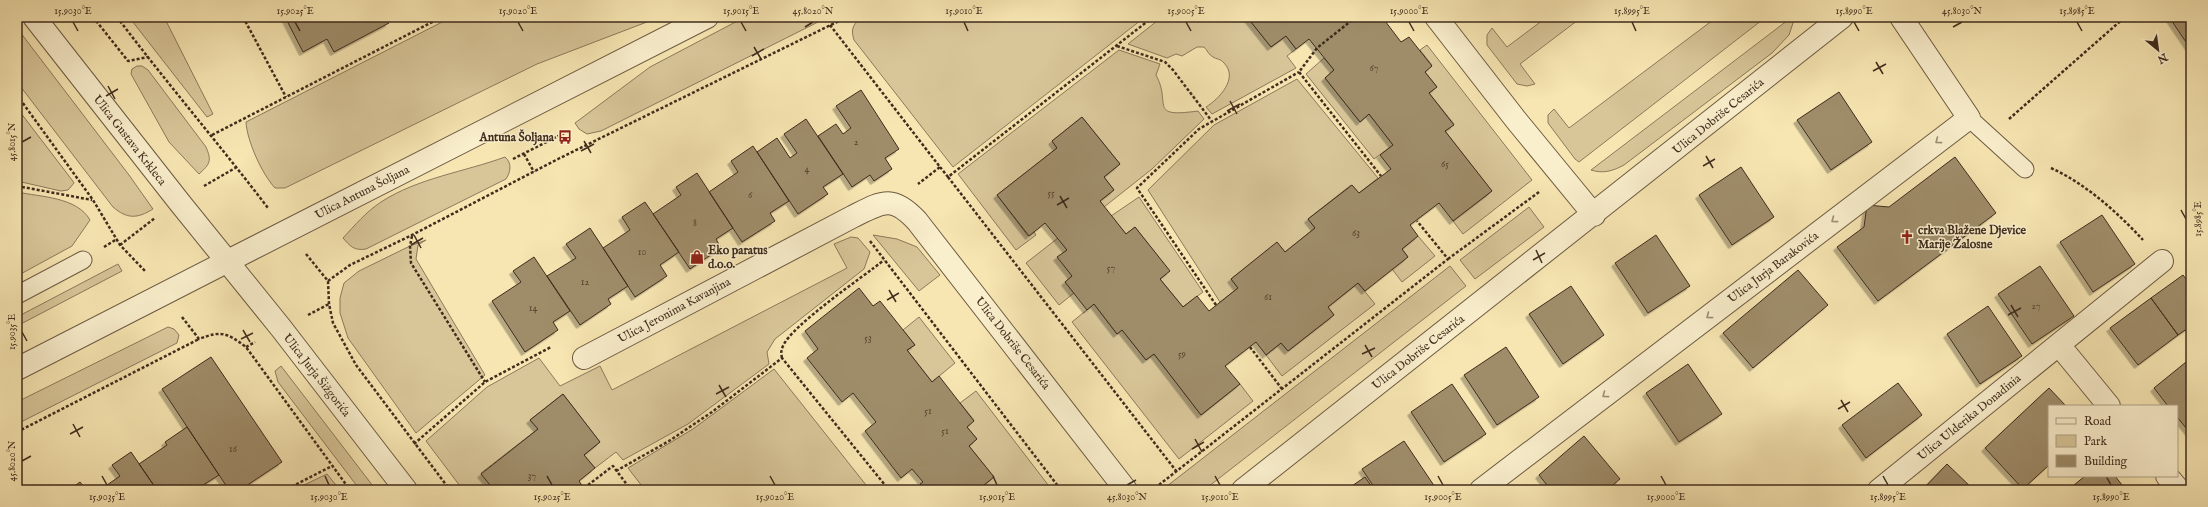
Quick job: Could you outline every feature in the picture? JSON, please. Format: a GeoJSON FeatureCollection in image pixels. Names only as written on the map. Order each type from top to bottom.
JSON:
{"type":"FeatureCollection","features":[{"type":"Feature","properties":{"kind":"street","name":"Ulica Gustava Krkleca"},"geometry":{"type":"LineString","coordinates":[[34,17],[180,203],[228,261]]}},
{"type":"Feature","properties":{"kind":"street","name":"Ulica Antuna Šoljana"},"geometry":{"type":"LineString","coordinates":[[17,369],[707,17]]}},
{"type":"Feature","properties":{"kind":"street"},"geometry":{"type":"LineString","coordinates":[[1436,17],[1516,120],[1594,215]]}},
{"type":"Feature","properties":{"kind":"street"},"geometry":{"type":"LineString","coordinates":[[1902,17],[1969,118]]}},
{"type":"Feature","properties":{"kind":"street","name":"Ulica Dobriše Cesarića"},"geometry":{"type":"LineString","coordinates":[[1243,490],[1594,215],[1838,18]]}},
{"type":"Feature","properties":{"kind":"street","name":"Ulica Jurja Barakovića"},"geometry":{"type":"LineString","coordinates":[[1481,490],[1969,118]]}},
{"type":"Feature","properties":{"kind":"street","name":"Ulica Dobriše Cesarića"},"geometry":{"type":"LineString","coordinates":[[894,203],[906,209],[918,221],[1126,490]]}},
{"type":"Feature","properties":{"kind":"street","name":"Ulica Jeronima Kavanjina"},"geometry":{"type":"LineString","coordinates":[[584,358],[852,217],[877,205],[894,203]]}},
{"type":"Feature","properties":{"kind":"street","name":"Ulica Jurja Šižgorića"},"geometry":{"type":"LineString","coordinates":[[228,261],[406,490]]}},
{"type":"Feature","properties":{"kind":"street","name":"Ulica Ulderika Donadinia"},"geometry":{"type":"LineString","coordinates":[[1879,490],[2162,261]]}},
{"type":"Feature","properties":{"kind":"street"},"geometry":{"type":"LineString","coordinates":[[2059,345],[2108,405]]}},
{"type":"Feature","properties":{"kind":"street"},"geometry":{"type":"LineString","coordinates":[[2168,477],[2179,490]]}},
{"type":"Feature","properties":{"kind":"lane"},"geometry":{"type":"LineString","coordinates":[[1969,118],[2025,169]]}},
{"type":"Feature","properties":{"kind":"lane"},"geometry":{"type":"LineString","coordinates":[[17,295],[84,260]]}},
{"type":"Feature","properties":{"kind":"path"},"geometry":{"type":"LineString","coordinates":[[93,17],[128,61],[148,57]]}},
{"type":"Feature","properties":{"kind":"path"},"geometry":{"type":"LineString","coordinates":[[117,17],[212,134],[257,193]]}},
{"type":"Feature","properties":{"kind":"path"},"geometry":{"type":"LineString","coordinates":[[243,17],[286,97]]}},
{"type":"Feature","properties":{"kind":"path"},"geometry":{"type":"LineString","coordinates":[[212,134],[442,17]]}},
{"type":"Feature","properties":{"kind":"path"},"geometry":{"type":"LineString","coordinates":[[328,281],[350,265],[847,17]]}},
{"type":"Feature","properties":{"kind":"path"},"geometry":{"type":"LineString","coordinates":[[948,177],[1153,17]]}},
{"type":"Feature","properties":{"kind":"path"},"geometry":{"type":"LineString","coordinates":[[1216,306],[1137,188],[1199,129],[1211,120],[1299,72],[1317,48],[1356,17]]}},
{"type":"Feature","properties":{"kind":"path"},"geometry":{"type":"LineString","coordinates":[[1989,136],[2125,17]]}},
{"type":"Feature","properties":{"kind":"path"},"geometry":{"type":"LineString","coordinates":[[830,25],[1177,472]]}},
{"type":"Feature","properties":{"kind":"path"},"geometry":{"type":"LineString","coordinates":[[1117,46],[1164,62],[1173,70],[1211,120]]}},
{"type":"Feature","properties":{"kind":"path"},"geometry":{"type":"LineString","coordinates":[[1299,72],[1381,176]]}},
{"type":"Feature","properties":{"kind":"path"},"geometry":{"type":"LineString","coordinates":[[17,96],[93,200],[120,245],[144,268]]}},
{"type":"Feature","properties":{"kind":"path"},"geometry":{"type":"LineString","coordinates":[[513,159],[570,130]]}},
{"type":"Feature","properties":{"kind":"path"},"geometry":{"type":"LineString","coordinates":[[524,154],[534,172]]}},
{"type":"Feature","properties":{"kind":"path"},"geometry":{"type":"LineString","coordinates":[[214,180],[237,167]]}},
{"type":"Feature","properties":{"kind":"path"},"geometry":{"type":"LineString","coordinates":[[894,203],[940,168]]}},
{"type":"Feature","properties":{"kind":"path"},"geometry":{"type":"LineString","coordinates":[[2025,169],[2052,168],[2085,188],[2126,221],[2162,261]]}},
{"type":"Feature","properties":{"kind":"path"},"geometry":{"type":"LineString","coordinates":[[17,186],[93,200]]}},
{"type":"Feature","properties":{"kind":"path"},"geometry":{"type":"LineString","coordinates":[[1152,490],[1448,259],[1540,192]]}},
{"type":"Feature","properties":{"kind":"path"},"geometry":{"type":"LineString","coordinates":[[852,217],[1061,490]]}},
{"type":"Feature","properties":{"kind":"path"},"geometry":{"type":"LineString","coordinates":[[1416,221],[1448,259]]}},
{"type":"Feature","properties":{"kind":"path"},"geometry":{"type":"LineString","coordinates":[[120,245],[149,222]]}},
{"type":"Feature","properties":{"kind":"path"},"geometry":{"type":"LineString","coordinates":[[412,235],[410,251],[412,263],[485,382]]}},
{"type":"Feature","properties":{"kind":"path"},"geometry":{"type":"LineString","coordinates":[[884,260],[800,326],[783,344],[781,351],[782,358],[889,490]]}},
{"type":"Feature","properties":{"kind":"path"},"geometry":{"type":"LineString","coordinates":[[322,273],[328,281],[328,304],[333,323],[356,365],[450,490]]}},
{"type":"Feature","properties":{"kind":"path"},"geometry":{"type":"LineString","coordinates":[[323,306],[328,304]]}},
{"type":"Feature","properties":{"kind":"path"},"geometry":{"type":"LineString","coordinates":[[185,321],[199,339]]}},
{"type":"Feature","properties":{"kind":"path"},"geometry":{"type":"LineString","coordinates":[[17,432],[199,339],[215,333],[229,335],[246,347],[350,490]]}},
{"type":"Feature","properties":{"kind":"path"},"geometry":{"type":"LineString","coordinates":[[414,444],[485,382],[551,347]]}},
{"type":"Feature","properties":{"kind":"path"},"geometry":{"type":"LineString","coordinates":[[1250,347],[1282,389]]}},
{"type":"Feature","properties":{"kind":"path"},"geometry":{"type":"LineString","coordinates":[[616,471],[669,441],[712,412],[782,358]]}},
{"type":"Feature","properties":{"kind":"path"},"geometry":{"type":"LineString","coordinates":[[286,490],[332,466]]}},
{"type":"Feature","properties":{"kind":"path"},"geometry":{"type":"LineString","coordinates":[[584,488],[613,466],[632,490]]}},
{"type":"Feature","properties":{"kind":"green space"},"geometry":{"type":"Polygon","coordinates":[[[129,17],[164,17],[213,114],[207,117],[129,17]]]}},
{"type":"Feature","properties":{"kind":"green space"},"geometry":{"type":"Polygon","coordinates":[[[452,17],[660,17],[537,64],[285,188],[275,188],[260,166],[252,148],[246,122],[452,17]]]}},
{"type":"Feature","properties":{"kind":"green space"},"geometry":{"type":"Polygon","coordinates":[[[745,17],[828,17],[601,131],[587,134],[579,129],[575,123],[650,67],[745,17]]]}},
{"type":"Feature","properties":{"kind":"green space"},"geometry":{"type":"Polygon","coordinates":[[[864,17],[1145,17],[953,167],[854,40],[852,32],[855,23],[864,17]]]}},
{"type":"Feature","properties":{"kind":"green space"},"geometry":{"type":"Polygon","coordinates":[[[1162,17],[1247,17],[1271,47],[1286,36],[1296,49],[1287,56],[1296,68],[1212,114],[1206,107],[1221,94],[1226,88],[1228,81],[1228,69],[1223,62],[1214,58],[1204,47],[1197,47],[1182,56],[1176,54],[1167,58],[1128,44],[1162,17]]]}},
{"type":"Feature","properties":{"kind":"green space"},"geometry":{"type":"Polygon","coordinates":[[[1547,17],[1582,17],[1520,64],[1535,84],[1527,86],[1517,84],[1487,45],[1487,35],[1492,28],[1507,47],[1547,17]]]}},
{"type":"Feature","properties":{"kind":"green space"},"geometry":{"type":"Polygon","coordinates":[[[1717,17],[1766,17],[1579,162],[1575,159],[1548,123],[1548,115],[1554,109],[1569,128],[1717,17]]]}},
{"type":"Feature","properties":{"kind":"green space"},"geometry":{"type":"Polygon","coordinates":[[[1792,17],[1795,17],[1789,35],[1772,53],[1624,165],[1608,171],[1600,172],[1591,170],[1792,17]]]}},
{"type":"Feature","properties":{"kind":"green space"},"geometry":{"type":"Polygon","coordinates":[[[17,28],[129,175],[153,209],[142,215],[128,216],[113,207],[17,82],[17,28]]]}},
{"type":"Feature","properties":{"kind":"green space"},"geometry":{"type":"Polygon","coordinates":[[[1427,45],[1532,180],[1463,234],[1453,221],[1492,191],[1445,131],[1454,124],[1429,93],[1437,87],[1425,72],[1432,65],[1420,50],[1427,45]]]}},
{"type":"Feature","properties":{"kind":"green space"},"geometry":{"type":"Polygon","coordinates":[[[1119,50],[1160,64],[1156,75],[1160,85],[1164,106],[1167,110],[1182,113],[1198,111],[1204,119],[1152,169],[1104,207],[1100,201],[1114,190],[1104,177],[1120,164],[1082,117],[1052,141],[1057,148],[997,195],[1028,236],[1034,232],[1036,235],[1016,250],[958,174],[1119,50]]]}},
{"type":"Feature","properties":{"kind":"green space"},"geometry":{"type":"Polygon","coordinates":[[[1324,58],[1334,70],[1325,78],[1360,122],[1369,114],[1393,145],[1374,159],[1306,74],[1324,58]]]}},
{"type":"Feature","properties":{"kind":"green space"},"geometry":{"type":"Polygon","coordinates":[[[137,66],[142,66],[148,70],[206,147],[209,162],[206,168],[199,174],[169,142],[131,74],[132,69],[137,66]]]}},
{"type":"Feature","properties":{"kind":"green space"},"geometry":{"type":"Polygon","coordinates":[[[1297,79],[1378,178],[1359,193],[1351,185],[1308,219],[1315,228],[1285,252],[1277,243],[1231,279],[1238,288],[1220,302],[1148,190],[1214,125],[1297,79]]]}},
{"type":"Feature","properties":{"kind":"green space"},"geometry":{"type":"Polygon","coordinates":[[[17,108],[74,183],[68,190],[61,191],[17,181],[17,108]]]}},
{"type":"Feature","properties":{"kind":"green space"},"geometry":{"type":"Polygon","coordinates":[[[505,157],[510,164],[509,173],[506,179],[366,249],[355,249],[343,238],[370,210],[395,194],[426,181],[505,157]]]}},
{"type":"Feature","properties":{"kind":"green space"},"geometry":{"type":"Polygon","coordinates":[[[17,192],[68,202],[84,212],[90,220],[72,246],[17,276],[17,192]]]}},
{"type":"Feature","properties":{"kind":"green space"},"geometry":{"type":"Polygon","coordinates":[[[1139,197],[1203,292],[1183,307],[1160,279],[1169,271],[1135,227],[1126,234],[1111,216],[1139,197]]]}},
{"type":"Feature","properties":{"kind":"green space"},"geometry":{"type":"Polygon","coordinates":[[[1529,207],[1544,227],[1475,279],[1460,260],[1529,207]]]}},
{"type":"Feature","properties":{"kind":"green space"},"geometry":{"type":"Polygon","coordinates":[[[873,235],[897,239],[917,247],[940,275],[919,291],[873,235]]]}},
{"type":"Feature","properties":{"kind":"green space"},"geometry":{"type":"Polygon","coordinates":[[[1418,236],[1435,256],[1402,282],[1392,269],[1408,257],[1402,249],[1418,236]]]}},
{"type":"Feature","properties":{"kind":"green space"},"geometry":{"type":"Polygon","coordinates":[[[851,237],[858,238],[870,252],[864,269],[775,339],[767,352],[769,364],[688,424],[623,460],[616,452],[595,468],[584,455],[600,442],[563,394],[530,420],[538,429],[481,473],[494,490],[463,490],[426,441],[487,387],[539,358],[560,386],[600,366],[612,390],[847,268],[834,244],[851,237]]]}},
{"type":"Feature","properties":{"kind":"green space"},"geometry":{"type":"Polygon","coordinates":[[[1058,238],[1067,250],[1058,257],[1072,276],[1065,282],[1074,293],[1059,305],[1026,263],[1058,238]]]}},
{"type":"Feature","properties":{"kind":"green space"},"geometry":{"type":"Polygon","coordinates":[[[426,240],[418,245],[416,259],[485,375],[416,433],[348,338],[340,313],[340,298],[344,283],[359,271],[410,246],[426,240]]]}},
{"type":"Feature","properties":{"kind":"green space"},"geometry":{"type":"Polygon","coordinates":[[[118,264],[122,271],[17,326],[17,317],[118,264]]]}},
{"type":"Feature","properties":{"kind":"green space"},"geometry":{"type":"Polygon","coordinates":[[[1450,266],[1466,286],[1204,490],[1162,490],[1450,266]]]}},
{"type":"Feature","properties":{"kind":"green space"},"geometry":{"type":"Polygon","coordinates":[[[1358,283],[1375,304],[1282,376],[1266,355],[1281,343],[1288,351],[1334,315],[1328,307],[1358,283]]]}},
{"type":"Feature","properties":{"kind":"green space"},"geometry":{"type":"Polygon","coordinates":[[[1094,304],[1117,334],[1122,330],[1146,360],[1154,354],[1201,415],[1240,384],[1253,401],[1179,459],[1072,322],[1094,304]]]}},
{"type":"Feature","properties":{"kind":"green space"},"geometry":{"type":"Polygon","coordinates":[[[919,317],[955,363],[932,382],[907,350],[915,345],[903,330],[919,317]]]}},
{"type":"Feature","properties":{"kind":"green space"},"geometry":{"type":"Polygon","coordinates":[[[168,327],[174,329],[179,335],[177,343],[17,424],[17,402],[168,327]]]}},
{"type":"Feature","properties":{"kind":"green space"},"geometry":{"type":"Polygon","coordinates":[[[281,366],[376,490],[360,490],[278,382],[275,371],[281,366]]]}},
{"type":"Feature","properties":{"kind":"green space"},"geometry":{"type":"Polygon","coordinates":[[[774,369],[870,490],[645,490],[628,468],[693,429],[774,369]]]}},
{"type":"Feature","properties":{"kind":"green space"},"geometry":{"type":"Polygon","coordinates":[[[976,391],[1052,490],[988,490],[984,485],[994,477],[969,446],[977,439],[967,427],[974,420],[960,403],[976,391]]]}},
{"type":"Feature","properties":{"kind":"green space"},"geometry":{"type":"Polygon","coordinates":[[[327,474],[340,490],[305,490],[302,486],[327,474]]]}},
{"type":"Feature","properties":{"kind":"building"},"geometry":{"type":"Polygon","coordinates":[[[285,17],[386,17],[389,23],[334,52],[327,39],[303,52],[285,17]]]}},
{"type":"Feature","properties":{"kind":"building"},"geometry":{"type":"Polygon","coordinates":[[[1247,17],[1366,17],[1368,19],[1370,17],[1382,17],[1401,42],[1409,37],[1432,66],[1425,72],[1437,87],[1429,93],[1454,125],[1445,131],[1492,191],[1453,221],[1439,203],[1410,225],[1418,236],[1402,249],[1408,257],[1365,291],[1358,283],[1328,307],[1334,315],[1288,351],[1281,343],[1266,355],[1256,342],[1225,366],[1240,384],[1201,415],[1154,354],[1146,360],[1122,330],[1117,334],[1094,304],[1087,310],[1065,282],[1072,276],[1057,257],[1067,250],[1045,223],[1029,236],[997,195],[1057,148],[1052,141],[1082,117],[1120,164],[1104,177],[1114,190],[1100,201],[1126,234],[1135,227],[1170,271],[1160,279],[1183,307],[1197,296],[1209,311],[1238,288],[1231,279],[1277,242],[1285,252],[1315,228],[1308,219],[1352,185],[1359,193],[1391,169],[1380,155],[1393,145],[1369,114],[1360,122],[1325,78],[1334,70],[1309,39],[1296,49],[1286,36],[1271,47],[1247,17]]]}},
{"type":"Feature","properties":{"kind":"building"},"geometry":{"type":"Polygon","coordinates":[[[2169,17],[2191,17],[2191,48],[2190,48],[2169,17]]]}},
{"type":"Feature","properties":{"kind":"building"},"geometry":{"type":"Polygon","coordinates":[[[861,90],[899,149],[885,158],[892,169],[874,181],[870,175],[852,187],[818,136],[836,124],[843,134],[851,128],[836,106],[861,90]]]}},
{"type":"Feature","properties":{"kind":"building"},"geometry":{"type":"Polygon","coordinates":[[[1839,92],[1872,142],[1831,170],[1797,120],[1839,92]]]}},
{"type":"Feature","properties":{"kind":"building"},"geometry":{"type":"Polygon","coordinates":[[[806,119],[843,174],[823,187],[828,194],[798,214],[757,152],[777,138],[790,158],[797,153],[784,134],[806,119]]]}},
{"type":"Feature","properties":{"kind":"building"},"geometry":{"type":"Polygon","coordinates":[[[753,146],[789,201],[770,213],[775,221],[742,242],[709,192],[738,172],[731,161],[753,146]]]}},
{"type":"Feature","properties":{"kind":"building","name":"crkva Blažene Djevice Marije Žalosne"},"geometry":{"type":"Polygon","coordinates":[[[1955,157],[1996,213],[1878,301],[1837,247],[1864,227],[1867,205],[1889,207],[1955,157]]]}},
{"type":"Feature","properties":{"kind":"building"},"geometry":{"type":"Polygon","coordinates":[[[1741,167],[1774,217],[1732,245],[1699,195],[1741,167]]]}},
{"type":"Feature","properties":{"kind":"building"},"geometry":{"type":"Polygon","coordinates":[[[697,173],[733,228],[716,239],[721,248],[690,269],[653,214],[681,195],[676,187],[697,173]]]}},
{"type":"Feature","properties":{"kind":"building"},"geometry":{"type":"Polygon","coordinates":[[[645,202],[679,252],[660,265],[667,276],[635,297],[603,248],[630,230],[622,217],[645,202]]]}},
{"type":"Feature","properties":{"kind":"building"},"geometry":{"type":"Polygon","coordinates":[[[2102,215],[2135,264],[2093,292],[2060,242],[2102,215]]]}},
{"type":"Feature","properties":{"kind":"building"},"geometry":{"type":"Polygon","coordinates":[[[590,228],[628,286],[608,299],[611,304],[580,325],[547,276],[576,258],[566,244],[590,228]]]}},
{"type":"Feature","properties":{"kind":"building"},"geometry":{"type":"Polygon","coordinates":[[[1656,235],[1690,286],[1648,313],[1615,263],[1656,235]]]}},
{"type":"Feature","properties":{"kind":"building"},"geometry":{"type":"Polygon","coordinates":[[[534,257],[570,311],[553,322],[558,330],[525,352],[492,301],[521,282],[513,271],[534,257]]]}},
{"type":"Feature","properties":{"kind":"building"},"geometry":{"type":"Polygon","coordinates":[[[2040,266],[2074,316],[2032,344],[1998,294],[2040,266]]]}},
{"type":"Feature","properties":{"kind":"building"},"geometry":{"type":"Polygon","coordinates":[[[1798,270],[1828,305],[1753,368],[1723,333],[1798,270]]]}},
{"type":"Feature","properties":{"kind":"building"},"geometry":{"type":"Polygon","coordinates":[[[2183,275],[2191,286],[2191,326],[2178,335],[2151,298],[2183,275]]]}},
{"type":"Feature","properties":{"kind":"building"},"geometry":{"type":"Polygon","coordinates":[[[1571,286],[1604,335],[1563,364],[1529,314],[1571,286]]]}},
{"type":"Feature","properties":{"kind":"building"},"geometry":{"type":"Polygon","coordinates":[[[859,288],[873,306],[880,301],[915,345],[907,350],[932,382],[939,376],[974,421],[967,427],[977,439],[969,446],[994,477],[984,485],[988,490],[925,490],[920,484],[923,482],[912,469],[901,478],[865,431],[876,422],[853,393],[842,402],[807,358],[818,349],[805,331],[859,288]]]}},
{"type":"Feature","properties":{"kind":"building"},"geometry":{"type":"Polygon","coordinates":[[[2151,298],[2178,335],[2138,365],[2110,328],[2151,298]]]}},
{"type":"Feature","properties":{"kind":"building"},"geometry":{"type":"Polygon","coordinates":[[[1988,306],[2022,356],[1980,384],[1947,334],[1988,306]]]}},
{"type":"Feature","properties":{"kind":"building"},"geometry":{"type":"Polygon","coordinates":[[[1506,347],[1539,397],[1497,425],[1464,375],[1506,347]]]}},
{"type":"Feature","properties":{"kind":"building"},"geometry":{"type":"Polygon","coordinates":[[[211,357],[282,462],[240,490],[229,490],[162,389],[211,357]]]}},
{"type":"Feature","properties":{"kind":"building"},"geometry":{"type":"Polygon","coordinates":[[[2191,358],[2191,434],[2178,418],[2178,405],[2167,405],[2154,388],[2191,358]]]}},
{"type":"Feature","properties":{"kind":"building"},"geometry":{"type":"Polygon","coordinates":[[[1688,364],[1722,414],[1679,442],[1646,393],[1688,364]]]}},
{"type":"Feature","properties":{"kind":"building"},"geometry":{"type":"Polygon","coordinates":[[[1898,383],[1922,415],[1866,458],[1842,425],[1898,383]]]}},
{"type":"Feature","properties":{"kind":"building"},"geometry":{"type":"Polygon","coordinates":[[[1452,384],[1486,434],[1444,462],[1411,412],[1452,384]]]}},
{"type":"Feature","properties":{"kind":"building"},"geometry":{"type":"Polygon","coordinates":[[[2049,388],[2065,405],[2048,405],[2048,466],[2023,489],[1985,448],[2049,388]]]}},
{"type":"Feature","properties":{"kind":"building"},"geometry":{"type":"Polygon","coordinates":[[[563,394],[600,442],[584,455],[595,468],[579,481],[585,490],[494,490],[481,474],[538,429],[530,420],[563,394]]]}},
{"type":"Feature","properties":{"kind":"building"},"geometry":{"type":"Polygon","coordinates":[[[187,427],[219,475],[200,487],[202,490],[157,490],[139,464],[167,445],[165,442],[187,427]]]}},
{"type":"Feature","properties":{"kind":"building"},"geometry":{"type":"Polygon","coordinates":[[[1584,436],[1620,479],[1607,490],[1551,490],[1539,475],[1584,436]]]}},
{"type":"Feature","properties":{"kind":"building"},"geometry":{"type":"Polygon","coordinates":[[[1404,441],[1437,490],[1376,490],[1362,469],[1404,441]]]}},
{"type":"Feature","properties":{"kind":"building"},"geometry":{"type":"Polygon","coordinates":[[[131,452],[157,490],[100,490],[120,476],[112,465],[131,452]]]}},
{"type":"Feature","properties":{"kind":"building"},"geometry":{"type":"Polygon","coordinates":[[[1947,464],[1974,490],[1922,490],[1947,464]]]}},
{"type":"Feature","properties":{"kind":"building"},"geometry":{"type":"Polygon","coordinates":[[[1365,477],[1374,490],[1346,490],[1365,477]]]}},
{"type":"Feature","properties":{"kind":"building"},"geometry":{"type":"Polygon","coordinates":[[[2084,477],[2116,477],[2126,490],[2068,490],[2084,477]]]}},
{"type":"Feature","properties":{"kind":"building"},"geometry":{"type":"Polygon","coordinates":[[[80,482],[86,490],[69,490],[80,482]]]}},
{"type":"Feature","properties":{"kind":"place","name":"Antuna Šoljana"},"geometry":{"type":"Point","coordinates":[565,137]}},
{"type":"Feature","properties":{"kind":"place","name":"crkva Blažene Djevice Marije Žalosne"},"geometry":{"type":"Point","coordinates":[1907,237]}},
{"type":"Feature","properties":{"kind":"place","name":"Eko paratus d.o.o."},"geometry":{"type":"Point","coordinates":[697,257]}}]}
